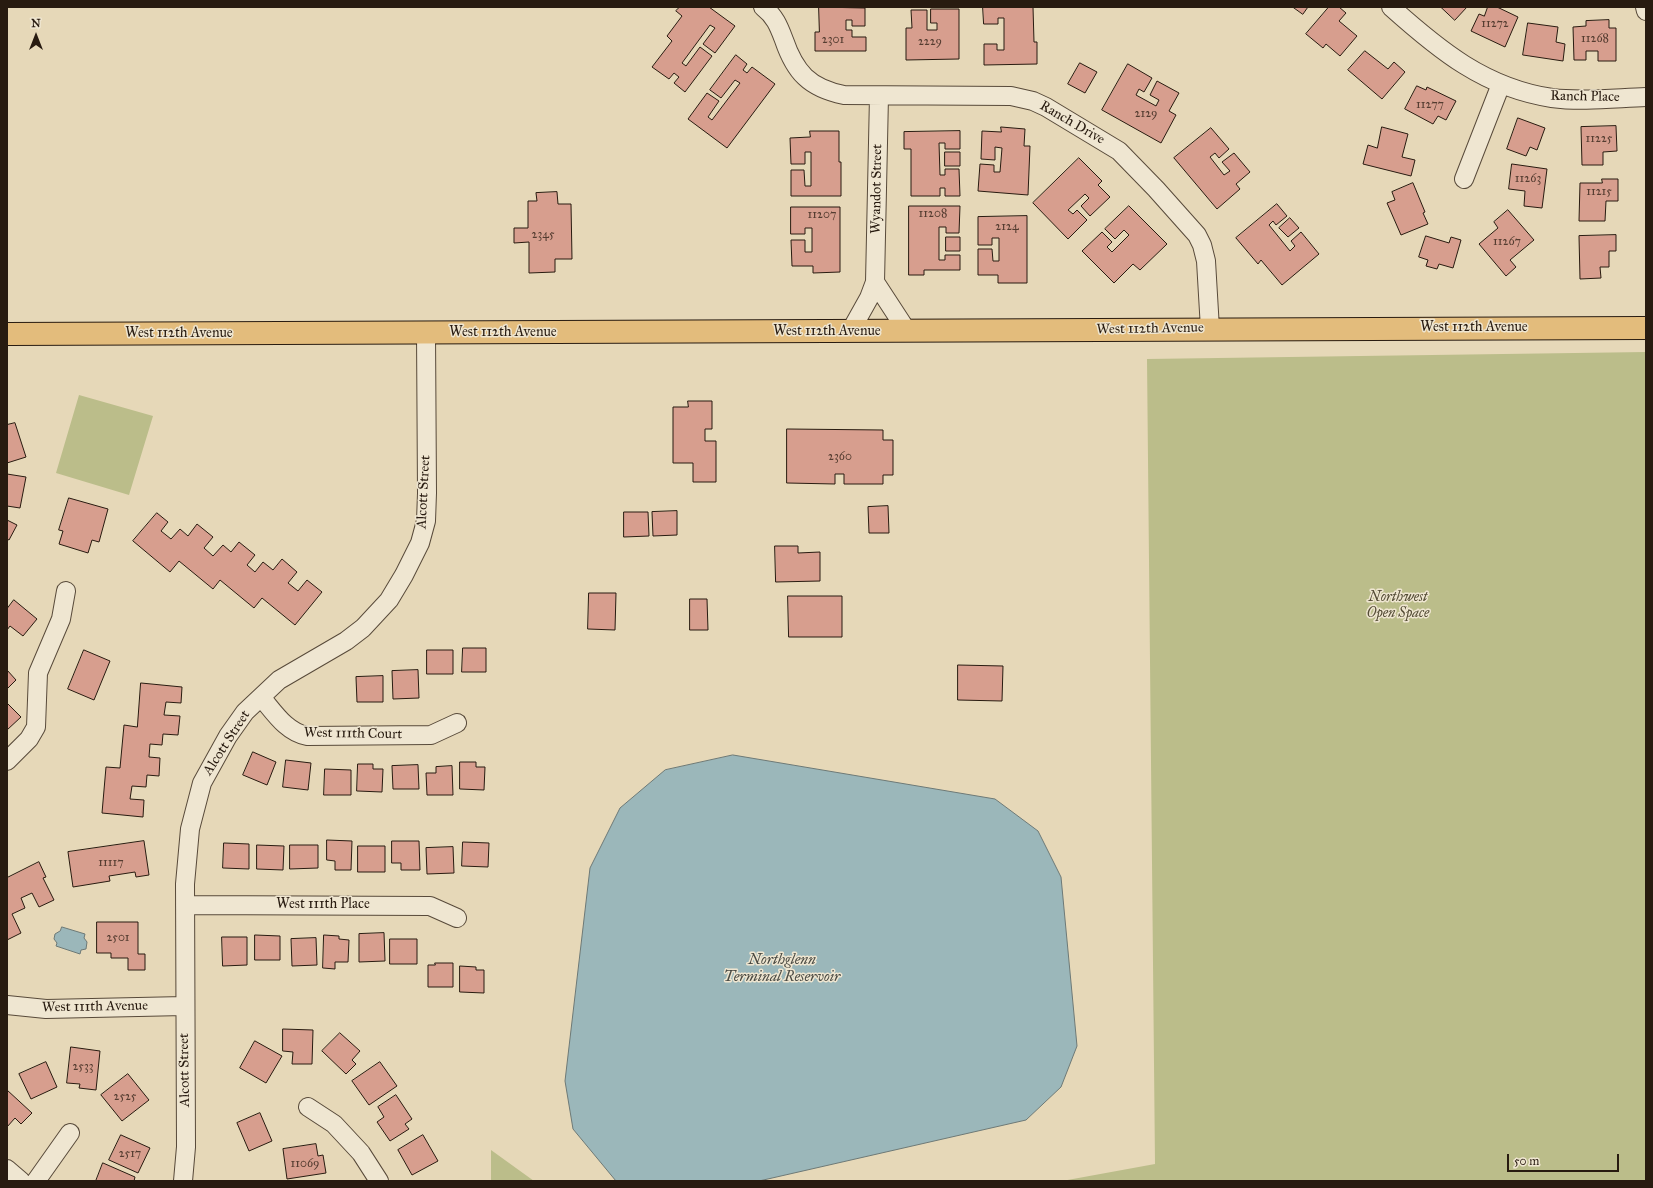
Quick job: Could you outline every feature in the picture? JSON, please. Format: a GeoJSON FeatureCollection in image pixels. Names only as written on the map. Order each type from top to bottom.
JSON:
{"type":"FeatureCollection","features":[{"type":"Feature","properties":{"kind":"main road","name":"West 112th Avenue"},"geometry":{"type":"LineString","coordinates":[[7,334],[850,332],[1210,328],[1646,328]]}},
{"type":"Feature","properties":{"kind":"street","name":"Ranch Drive"},"geometry":{"type":"LineString","coordinates":[[763,7],[770,12],[778,23],[794,64],[804,77],[813,84],[832,92],[879,96],[1011,96],[1033,101],[1046,107],[1119,151],[1190,226],[1202,245],[1208,273],[1210,328]]}},
{"type":"Feature","properties":{"kind":"street","name":"Ranch Place"},"geometry":{"type":"LineString","coordinates":[[1391,7],[1436,47],[1454,60],[1478,74],[1516,90],[1552,98],[1646,97]]}},
{"type":"Feature","properties":{"kind":"street"},"geometry":{"type":"LineString","coordinates":[[1645,7],[1646,11]]}},
{"type":"Feature","properties":{"kind":"street"},"geometry":{"type":"LineString","coordinates":[[1464,179],[1501,84]]}},
{"type":"Feature","properties":{"kind":"street","name":"Wyandot Street"},"geometry":{"type":"LineString","coordinates":[[850,332],[869,298],[875,282],[879,96]]}},
{"type":"Feature","properties":{"kind":"street"},"geometry":{"type":"LineString","coordinates":[[875,282],[907,331]]}},
{"type":"Feature","properties":{"kind":"street","name":"Alcott Street"},"geometry":{"type":"LineString","coordinates":[[183,1181],[186,1147],[184,1006],[185,884],[190,829],[202,783],[228,736],[246,712],[261,696],[279,680],[346,641],[363,628],[389,600],[404,575],[420,543],[426,521],[427,492],[426,333]]}},
{"type":"Feature","properties":{"kind":"street"},"geometry":{"type":"LineString","coordinates":[[7,761],[28,739],[36,727],[38,673],[61,619],[66,591]]}},
{"type":"Feature","properties":{"kind":"street","name":"West 111th Court"},"geometry":{"type":"LineString","coordinates":[[261,696],[284,724],[292,731],[307,736],[431,736],[457,723]]}},
{"type":"Feature","properties":{"kind":"street","name":"West 111th Place"},"geometry":{"type":"LineString","coordinates":[[186,905],[430,906],[457,918]]}},
{"type":"Feature","properties":{"kind":"street","name":"West 111th Avenue"},"geometry":{"type":"LineString","coordinates":[[7,1004],[46,1010],[184,1006]]}},
{"type":"Feature","properties":{"kind":"street"},"geometry":{"type":"LineString","coordinates":[[308,1108],[334,1124],[361,1153],[379,1181]]}},
{"type":"Feature","properties":{"kind":"street"},"geometry":{"type":"LineString","coordinates":[[36,1181],[70,1133]]}},
{"type":"Feature","properties":{"kind":"street"},"geometry":{"type":"LineString","coordinates":[[7,1169],[21,1181]]}},
{"type":"Feature","properties":{"kind":"green space","name":"Northwest Open Space"},"geometry":{"type":"Polygon","coordinates":[[[1646,352],[1646,1181],[1062,1181],[1155,1164],[1147,359],[1646,352]]]}},
{"type":"Feature","properties":{"kind":"green space"},"geometry":{"type":"Polygon","coordinates":[[[79,395],[153,416],[129,495],[56,473],[79,395]]]}},
{"type":"Feature","properties":{"kind":"green space"},"geometry":{"type":"Polygon","coordinates":[[[491,1150],[534,1181],[491,1181],[491,1150]]]}},
{"type":"Feature","properties":{"kind":"water","name":"Northglenn Terminal Reservoir"},"geometry":{"type":"Polygon","coordinates":[[[733,755],[995,799],[1038,831],[1061,877],[1077,1046],[1061,1087],[1026,1120],[759,1181],[616,1181],[573,1129],[565,1081],[590,868],[620,808],[665,770],[733,755]]]}},
{"type":"Feature","properties":{"kind":"water"},"geometry":{"type":"Polygon","coordinates":[[[62,927],[85,934],[84,938],[87,942],[86,949],[81,950],[80,954],[56,946],[57,943],[54,939],[55,934],[60,931],[62,927]]]}},
{"type":"Feature","properties":{"kind":"building"},"geometry":{"type":"Polygon","coordinates":[[[680,7],[709,7],[735,26],[715,53],[703,44],[715,28],[710,25],[682,63],[686,66],[700,47],[712,56],[685,92],[674,83],[679,77],[674,73],[669,79],[652,67],[672,41],[667,36],[682,16],[676,11],[680,7]]]}},
{"type":"Feature","properties":{"kind":"building"},"geometry":{"type":"Polygon","coordinates":[[[819,7],[865,8],[865,26],[852,26],[852,20],[846,20],[846,30],[852,30],[852,37],[866,37],[866,51],[815,51],[815,32],[819,32],[819,7]]]}},
{"type":"Feature","properties":{"kind":"building"},"geometry":{"type":"Polygon","coordinates":[[[983,7],[1033,7],[1034,42],[1037,42],[1037,64],[984,65],[984,44],[997,44],[997,50],[1004,50],[1004,18],[998,18],[998,24],[984,24],[983,7]]]}},
{"type":"Feature","properties":{"kind":"building"},"geometry":{"type":"Polygon","coordinates":[[[1293,7],[1308,7],[1303,14],[1293,7]]]}},
{"type":"Feature","properties":{"kind":"building"},"geometry":{"type":"Polygon","coordinates":[[[1329,7],[1339,7],[1346,13],[1339,21],[1357,36],[1340,56],[1326,44],[1323,48],[1306,34],[1329,7]]]}},
{"type":"Feature","properties":{"kind":"building"},"geometry":{"type":"Polygon","coordinates":[[[1441,7],[1467,7],[1455,20],[1441,7]]]}},
{"type":"Feature","properties":{"kind":"building"},"geometry":{"type":"Polygon","coordinates":[[[1488,7],[1497,7],[1518,17],[1505,47],[1471,31],[1479,14],[1484,16],[1488,7]]]}},
{"type":"Feature","properties":{"kind":"building"},"geometry":{"type":"Polygon","coordinates":[[[931,9],[959,9],[959,59],[906,60],[906,28],[912,28],[911,10],[927,10],[927,30],[937,30],[937,23],[931,23],[931,9]]]}},
{"type":"Feature","properties":{"kind":"building"},"geometry":{"type":"Polygon","coordinates":[[[1609,20],[1609,28],[1616,28],[1616,61],[1598,61],[1598,51],[1586,51],[1586,60],[1574,60],[1573,27],[1586,26],[1586,21],[1609,20]]]}},
{"type":"Feature","properties":{"kind":"building"},"geometry":{"type":"Polygon","coordinates":[[[1528,23],[1558,27],[1556,42],[1565,44],[1563,61],[1523,55],[1528,23]]]}},
{"type":"Feature","properties":{"kind":"building"},"geometry":{"type":"Polygon","coordinates":[[[1365,51],[1388,69],[1394,62],[1405,72],[1382,99],[1348,70],[1365,51]]]}},
{"type":"Feature","properties":{"kind":"building"},"geometry":{"type":"Polygon","coordinates":[[[736,55],[747,64],[743,70],[747,73],[752,67],[775,84],[727,148],[688,119],[707,93],[719,101],[708,117],[712,120],[740,83],[735,80],[721,98],[710,90],[736,55]]]}},
{"type":"Feature","properties":{"kind":"building"},"geometry":{"type":"Polygon","coordinates":[[[1080,63],[1097,72],[1085,93],[1068,84],[1080,63]]]}},
{"type":"Feature","properties":{"kind":"building"},"geometry":{"type":"Polygon","coordinates":[[[1128,64],[1152,78],[1144,92],[1139,89],[1136,95],[1156,106],[1159,100],[1150,95],[1157,81],[1179,93],[1169,111],[1176,115],[1161,143],[1102,110],[1128,64]]]}},
{"type":"Feature","properties":{"kind":"building"},"geometry":{"type":"Polygon","coordinates":[[[1417,86],[1426,90],[1427,87],[1456,101],[1446,120],[1438,116],[1433,124],[1405,109],[1417,86]]]}},
{"type":"Feature","properties":{"kind":"building"},"geometry":{"type":"Polygon","coordinates":[[[1518,118],[1545,128],[1537,150],[1530,147],[1526,156],[1507,149],[1518,118]]]}},
{"type":"Feature","properties":{"kind":"building"},"geometry":{"type":"Polygon","coordinates":[[[1616,126],[1617,151],[1603,152],[1603,165],[1582,165],[1581,127],[1616,126]]]}},
{"type":"Feature","properties":{"kind":"building"},"geometry":{"type":"Polygon","coordinates":[[[1001,127],[1025,129],[1024,146],[1030,146],[1028,195],[978,191],[980,164],[994,165],[994,172],[1000,172],[1002,148],[995,147],[995,160],[981,159],[982,131],[1001,132],[1001,127]]]}},
{"type":"Feature","properties":{"kind":"building"},"geometry":{"type":"Polygon","coordinates":[[[1382,127],[1408,134],[1402,157],[1415,160],[1411,176],[1363,164],[1368,145],[1377,148],[1382,127]]]}},
{"type":"Feature","properties":{"kind":"building"},"geometry":{"type":"Polygon","coordinates":[[[1211,128],[1229,149],[1219,158],[1215,153],[1210,157],[1224,175],[1230,171],[1222,162],[1234,153],[1250,172],[1236,184],[1240,189],[1217,209],[1174,158],[1211,128]]]}},
{"type":"Feature","properties":{"kind":"building"},"geometry":{"type":"Polygon","coordinates":[[[810,131],[839,131],[841,196],[791,196],[791,170],[804,170],[805,186],[811,186],[811,152],[805,152],[805,164],[791,164],[790,138],[810,137],[810,131]]]}},
{"type":"Feature","properties":{"kind":"building"},"geometry":{"type":"Polygon","coordinates":[[[960,131],[960,149],[945,149],[945,143],[939,143],[940,175],[945,175],[945,169],[959,169],[960,196],[945,196],[945,188],[940,188],[940,196],[911,196],[911,149],[904,149],[904,132],[960,131]]]}},
{"type":"Feature","properties":{"kind":"building"},"geometry":{"type":"Polygon","coordinates":[[[945,152],[960,152],[960,166],[945,166],[945,152]]]}},
{"type":"Feature","properties":{"kind":"building"},"geometry":{"type":"Polygon","coordinates":[[[1079,158],[1102,181],[1098,185],[1110,197],[1090,216],[1081,206],[1089,198],[1085,194],[1068,210],[1073,214],[1077,210],[1087,220],[1068,239],[1033,203],[1079,158]]]}},
{"type":"Feature","properties":{"kind":"building"},"geometry":{"type":"Polygon","coordinates":[[[1512,164],[1547,169],[1542,208],[1524,206],[1525,191],[1509,189],[1512,164]]]}},
{"type":"Feature","properties":{"kind":"building"},"geometry":{"type":"Polygon","coordinates":[[[1602,179],[1618,179],[1618,201],[1606,201],[1605,221],[1579,221],[1580,183],[1602,183],[1602,179]]]}},
{"type":"Feature","properties":{"kind":"building"},"geometry":{"type":"Polygon","coordinates":[[[1413,183],[1425,212],[1423,213],[1428,224],[1401,235],[1387,203],[1395,200],[1392,192],[1413,183]]]}},
{"type":"Feature","properties":{"kind":"building"},"geometry":{"type":"Polygon","coordinates":[[[557,192],[558,204],[571,204],[572,259],[555,259],[555,272],[529,273],[529,242],[514,243],[514,228],[528,228],[528,201],[537,201],[536,193],[557,192]]]}},
{"type":"Feature","properties":{"kind":"building"},"geometry":{"type":"Polygon","coordinates":[[[1277,204],[1287,216],[1276,225],[1273,221],[1269,225],[1290,251],[1295,246],[1291,241],[1301,232],[1319,254],[1282,285],[1261,260],[1258,264],[1236,238],[1277,204]]]}},
{"type":"Feature","properties":{"kind":"building"},"geometry":{"type":"Polygon","coordinates":[[[909,206],[960,206],[959,233],[946,233],[946,227],[939,227],[939,260],[945,260],[945,255],[960,255],[960,270],[924,270],[924,275],[909,275],[909,206]]]}},
{"type":"Feature","properties":{"kind":"building"},"geometry":{"type":"Polygon","coordinates":[[[1129,206],[1167,244],[1140,270],[1133,264],[1114,283],[1082,251],[1102,232],[1112,242],[1107,247],[1112,252],[1129,235],[1124,230],[1115,239],[1105,229],[1129,206]]]}},
{"type":"Feature","properties":{"kind":"building"},"geometry":{"type":"Polygon","coordinates":[[[791,207],[840,207],[840,272],[813,273],[813,266],[792,266],[791,240],[805,240],[805,252],[812,252],[812,228],[805,228],[805,234],[791,234],[791,207]]]}},
{"type":"Feature","properties":{"kind":"building"},"geometry":{"type":"Polygon","coordinates":[[[1508,210],[1534,240],[1510,260],[1516,267],[1506,276],[1479,244],[1498,228],[1494,222],[1508,210]]]}},
{"type":"Feature","properties":{"kind":"building"},"geometry":{"type":"Polygon","coordinates":[[[1027,216],[1027,283],[998,283],[998,275],[978,275],[978,249],[992,249],[993,261],[999,261],[999,238],[992,238],[992,245],[978,245],[978,217],[1027,216]]]}},
{"type":"Feature","properties":{"kind":"building"},"geometry":{"type":"Polygon","coordinates":[[[1290,218],[1299,228],[1288,237],[1279,228],[1290,218]]]}},
{"type":"Feature","properties":{"kind":"building"},"geometry":{"type":"Polygon","coordinates":[[[1616,235],[1616,251],[1609,251],[1609,267],[1600,267],[1601,278],[1580,279],[1579,236],[1616,235]]]}},
{"type":"Feature","properties":{"kind":"building"},"geometry":{"type":"Polygon","coordinates":[[[1426,236],[1449,243],[1451,237],[1461,240],[1453,268],[1439,264],[1437,269],[1426,266],[1428,260],[1419,257],[1426,236]]]}},
{"type":"Feature","properties":{"kind":"building"},"geometry":{"type":"Polygon","coordinates":[[[946,237],[960,237],[960,251],[946,251],[946,237]]]}},
{"type":"Feature","properties":{"kind":"building"},"geometry":{"type":"Polygon","coordinates":[[[688,401],[712,401],[712,429],[705,429],[705,441],[716,441],[716,482],[693,482],[693,463],[673,463],[673,407],[688,407],[688,401]]]}},
{"type":"Feature","properties":{"kind":"building"},"geometry":{"type":"Polygon","coordinates":[[[15,423],[26,457],[7,463],[7,425],[15,423]]]}},
{"type":"Feature","properties":{"kind":"building"},"geometry":{"type":"Polygon","coordinates":[[[787,429],[883,430],[883,440],[893,440],[893,475],[883,475],[883,484],[844,484],[844,474],[835,474],[835,484],[787,483],[787,429]]]}},
{"type":"Feature","properties":{"kind":"building"},"geometry":{"type":"Polygon","coordinates":[[[7,474],[26,477],[20,508],[7,506],[7,474]]]}},
{"type":"Feature","properties":{"kind":"building"},"geometry":{"type":"Polygon","coordinates":[[[69,498],[108,509],[99,542],[92,540],[88,553],[59,544],[63,531],[59,530],[69,498]]]}},
{"type":"Feature","properties":{"kind":"building"},"geometry":{"type":"Polygon","coordinates":[[[888,506],[889,533],[869,533],[868,507],[888,506]]]}},
{"type":"Feature","properties":{"kind":"building"},"geometry":{"type":"Polygon","coordinates":[[[677,511],[677,535],[653,536],[652,512],[677,511]]]}},
{"type":"Feature","properties":{"kind":"building"},"geometry":{"type":"Polygon","coordinates":[[[624,512],[648,512],[649,536],[624,537],[624,512]]]}},
{"type":"Feature","properties":{"kind":"building"},"geometry":{"type":"Polygon","coordinates":[[[157,513],[168,522],[161,531],[171,539],[180,529],[188,536],[197,524],[213,537],[204,548],[213,556],[223,545],[231,552],[239,542],[255,555],[247,565],[255,572],[263,562],[273,570],[282,559],[297,572],[288,583],[298,591],[307,580],[322,592],[295,625],[262,598],[254,608],[220,580],[213,589],[179,561],[170,572],[133,541],[157,513]]]}},
{"type":"Feature","properties":{"kind":"building"},"geometry":{"type":"Polygon","coordinates":[[[7,520],[17,525],[9,540],[7,539],[7,520]]]}},
{"type":"Feature","properties":{"kind":"building"},"geometry":{"type":"Polygon","coordinates":[[[775,546],[798,546],[798,553],[820,552],[820,581],[776,582],[775,546]]]}},
{"type":"Feature","properties":{"kind":"building"},"geometry":{"type":"Polygon","coordinates":[[[589,593],[616,593],[615,630],[588,629],[589,593]]]}},
{"type":"Feature","properties":{"kind":"building"},"geometry":{"type":"Polygon","coordinates":[[[788,596],[842,596],[842,637],[789,637],[788,596]]]}},
{"type":"Feature","properties":{"kind":"building"},"geometry":{"type":"Polygon","coordinates":[[[690,599],[707,599],[708,630],[690,630],[690,599]]]}},
{"type":"Feature","properties":{"kind":"building"},"geometry":{"type":"Polygon","coordinates":[[[14,600],[37,619],[23,636],[10,626],[7,630],[7,609],[14,600]]]}},
{"type":"Feature","properties":{"kind":"building"},"geometry":{"type":"Polygon","coordinates":[[[463,648],[486,648],[486,672],[462,672],[463,648]]]}},
{"type":"Feature","properties":{"kind":"building"},"geometry":{"type":"Polygon","coordinates":[[[84,650],[110,661],[94,700],[68,689],[84,650]]]}},
{"type":"Feature","properties":{"kind":"building"},"geometry":{"type":"Polygon","coordinates":[[[427,650],[453,650],[453,674],[427,674],[427,650]]]}},
{"type":"Feature","properties":{"kind":"building"},"geometry":{"type":"Polygon","coordinates":[[[958,665],[1003,666],[1002,701],[958,700],[958,665]]]}},
{"type":"Feature","properties":{"kind":"building"},"geometry":{"type":"Polygon","coordinates":[[[7,670],[16,680],[7,689],[7,670]]]}},
{"type":"Feature","properties":{"kind":"building"},"geometry":{"type":"Polygon","coordinates":[[[418,670],[419,698],[393,699],[392,671],[418,670]]]}},
{"type":"Feature","properties":{"kind":"building"},"geometry":{"type":"Polygon","coordinates":[[[383,676],[383,702],[357,702],[356,677],[383,676]]]}},
{"type":"Feature","properties":{"kind":"building"},"geometry":{"type":"Polygon","coordinates":[[[141,683],[182,687],[181,703],[166,702],[164,715],[180,716],[178,735],[163,734],[162,745],[150,744],[149,757],[160,758],[159,776],[147,775],[146,787],[132,786],[130,799],[144,800],[143,817],[102,813],[106,767],[120,768],[124,725],[137,727],[141,683]]]}},
{"type":"Feature","properties":{"kind":"building"},"geometry":{"type":"Polygon","coordinates":[[[7,703],[21,717],[7,730],[7,703]]]}},
{"type":"Feature","properties":{"kind":"building"},"geometry":{"type":"Polygon","coordinates":[[[253,752],[276,762],[267,785],[243,775],[253,752]]]}},
{"type":"Feature","properties":{"kind":"building"},"geometry":{"type":"Polygon","coordinates":[[[286,760],[311,763],[308,790],[283,787],[286,760]]]}},
{"type":"Feature","properties":{"kind":"building"},"geometry":{"type":"Polygon","coordinates":[[[460,762],[476,762],[476,767],[485,767],[484,790],[460,789],[460,762]]]}},
{"type":"Feature","properties":{"kind":"building"},"geometry":{"type":"Polygon","coordinates":[[[358,764],[373,764],[373,769],[383,769],[382,792],[357,791],[358,764]]]}},
{"type":"Feature","properties":{"kind":"building"},"geometry":{"type":"Polygon","coordinates":[[[418,765],[419,789],[393,789],[392,766],[418,765]]]}},
{"type":"Feature","properties":{"kind":"building"},"geometry":{"type":"Polygon","coordinates":[[[452,766],[453,795],[427,795],[426,773],[436,773],[436,767],[452,766]]]}},
{"type":"Feature","properties":{"kind":"building"},"geometry":{"type":"Polygon","coordinates":[[[325,769],[351,770],[351,795],[324,795],[325,769]]]}},
{"type":"Feature","properties":{"kind":"building"},"geometry":{"type":"Polygon","coordinates":[[[327,840],[352,841],[351,870],[335,870],[335,861],[327,860],[327,840]]]}},
{"type":"Feature","properties":{"kind":"building"},"geometry":{"type":"Polygon","coordinates":[[[144,841],[149,875],[136,877],[135,872],[109,876],[110,881],[73,887],[68,852],[144,841]]]}},
{"type":"Feature","properties":{"kind":"building"},"geometry":{"type":"Polygon","coordinates":[[[392,841],[419,841],[420,870],[401,870],[401,863],[392,863],[392,841]]]}},
{"type":"Feature","properties":{"kind":"building"},"geometry":{"type":"Polygon","coordinates":[[[463,842],[489,843],[488,867],[462,866],[463,842]]]}},
{"type":"Feature","properties":{"kind":"building"},"geometry":{"type":"Polygon","coordinates":[[[224,843],[249,844],[249,869],[223,868],[224,843]]]}},
{"type":"Feature","properties":{"kind":"building"},"geometry":{"type":"Polygon","coordinates":[[[257,845],[284,846],[283,870],[257,869],[257,845]]]}},
{"type":"Feature","properties":{"kind":"building"},"geometry":{"type":"Polygon","coordinates":[[[290,845],[318,845],[318,868],[290,869],[290,845]]]}},
{"type":"Feature","properties":{"kind":"building"},"geometry":{"type":"Polygon","coordinates":[[[358,846],[385,846],[385,872],[358,872],[358,846]]]}},
{"type":"Feature","properties":{"kind":"building"},"geometry":{"type":"Polygon","coordinates":[[[453,847],[454,873],[427,874],[426,848],[453,847]]]}},
{"type":"Feature","properties":{"kind":"building"},"geometry":{"type":"Polygon","coordinates":[[[39,862],[46,877],[43,878],[54,900],[39,907],[32,893],[21,898],[25,908],[12,914],[21,933],[7,940],[7,878],[39,862]]]}},
{"type":"Feature","properties":{"kind":"building"},"geometry":{"type":"Polygon","coordinates":[[[97,922],[138,922],[138,954],[145,954],[145,970],[128,970],[128,958],[111,958],[111,953],[97,953],[97,922]]]}},
{"type":"Feature","properties":{"kind":"building"},"geometry":{"type":"Polygon","coordinates":[[[384,933],[385,961],[359,962],[359,934],[384,933]]]}},
{"type":"Feature","properties":{"kind":"building"},"geometry":{"type":"Polygon","coordinates":[[[255,935],[280,936],[280,960],[255,960],[255,935]]]}},
{"type":"Feature","properties":{"kind":"building"},"geometry":{"type":"Polygon","coordinates":[[[324,935],[339,936],[339,939],[349,940],[348,962],[335,962],[335,969],[323,968],[324,935]]]}},
{"type":"Feature","properties":{"kind":"building"},"geometry":{"type":"Polygon","coordinates":[[[222,937],[247,937],[247,965],[223,966],[222,937]]]}},
{"type":"Feature","properties":{"kind":"building"},"geometry":{"type":"Polygon","coordinates":[[[316,938],[317,965],[292,966],[291,939],[316,938]]]}},
{"type":"Feature","properties":{"kind":"building"},"geometry":{"type":"Polygon","coordinates":[[[390,939],[417,939],[417,964],[390,964],[390,939]]]}},
{"type":"Feature","properties":{"kind":"building"},"geometry":{"type":"Polygon","coordinates":[[[435,963],[453,963],[453,987],[428,987],[428,965],[435,965],[435,963]]]}},
{"type":"Feature","properties":{"kind":"building"},"geometry":{"type":"Polygon","coordinates":[[[460,966],[476,967],[476,970],[484,970],[484,993],[460,992],[460,966]]]}},
{"type":"Feature","properties":{"kind":"building"},"geometry":{"type":"Polygon","coordinates":[[[283,1029],[313,1030],[312,1064],[292,1064],[293,1052],[283,1051],[283,1029]]]}},
{"type":"Feature","properties":{"kind":"building"},"geometry":{"type":"Polygon","coordinates":[[[340,1033],[360,1051],[352,1060],[356,1064],[346,1074],[322,1051],[340,1033]]]}},
{"type":"Feature","properties":{"kind":"building"},"geometry":{"type":"Polygon","coordinates":[[[255,1041],[282,1056],[266,1083],[240,1068],[255,1041]]]}},
{"type":"Feature","properties":{"kind":"building"},"geometry":{"type":"Polygon","coordinates":[[[71,1047],[100,1051],[96,1090],[79,1088],[80,1084],[67,1083],[71,1047]]]}},
{"type":"Feature","properties":{"kind":"building"},"geometry":{"type":"Polygon","coordinates":[[[46,1062],[57,1087],[31,1099],[19,1074],[46,1062]]]}},
{"type":"Feature","properties":{"kind":"building"},"geometry":{"type":"Polygon","coordinates":[[[380,1062],[397,1086],[369,1105],[352,1081],[380,1062]]]}},
{"type":"Feature","properties":{"kind":"building"},"geometry":{"type":"Polygon","coordinates":[[[128,1074],[149,1100],[122,1121],[101,1095],[128,1074]]]}},
{"type":"Feature","properties":{"kind":"building"},"geometry":{"type":"Polygon","coordinates":[[[7,1090],[32,1113],[21,1124],[15,1118],[7,1127],[7,1090]]]}},
{"type":"Feature","properties":{"kind":"building"},"geometry":{"type":"Polygon","coordinates":[[[396,1095],[412,1119],[405,1124],[409,1129],[390,1141],[377,1122],[384,1117],[378,1107],[396,1095]]]}},
{"type":"Feature","properties":{"kind":"building"},"geometry":{"type":"Polygon","coordinates":[[[260,1113],[272,1141],[249,1151],[237,1123],[260,1113]]]}},
{"type":"Feature","properties":{"kind":"building"},"geometry":{"type":"Polygon","coordinates":[[[121,1135],[150,1148],[138,1173],[109,1160],[121,1135]]]}},
{"type":"Feature","properties":{"kind":"building"},"geometry":{"type":"Polygon","coordinates":[[[423,1135],[438,1161],[412,1175],[398,1150],[423,1135]]]}},
{"type":"Feature","properties":{"kind":"building"},"geometry":{"type":"Polygon","coordinates":[[[316,1144],[318,1156],[323,1155],[326,1173],[287,1179],[283,1149],[316,1144]]]}},
{"type":"Feature","properties":{"kind":"building"},"geometry":{"type":"Polygon","coordinates":[[[103,1163],[135,1177],[134,1181],[96,1181],[103,1163]]]}}]}
